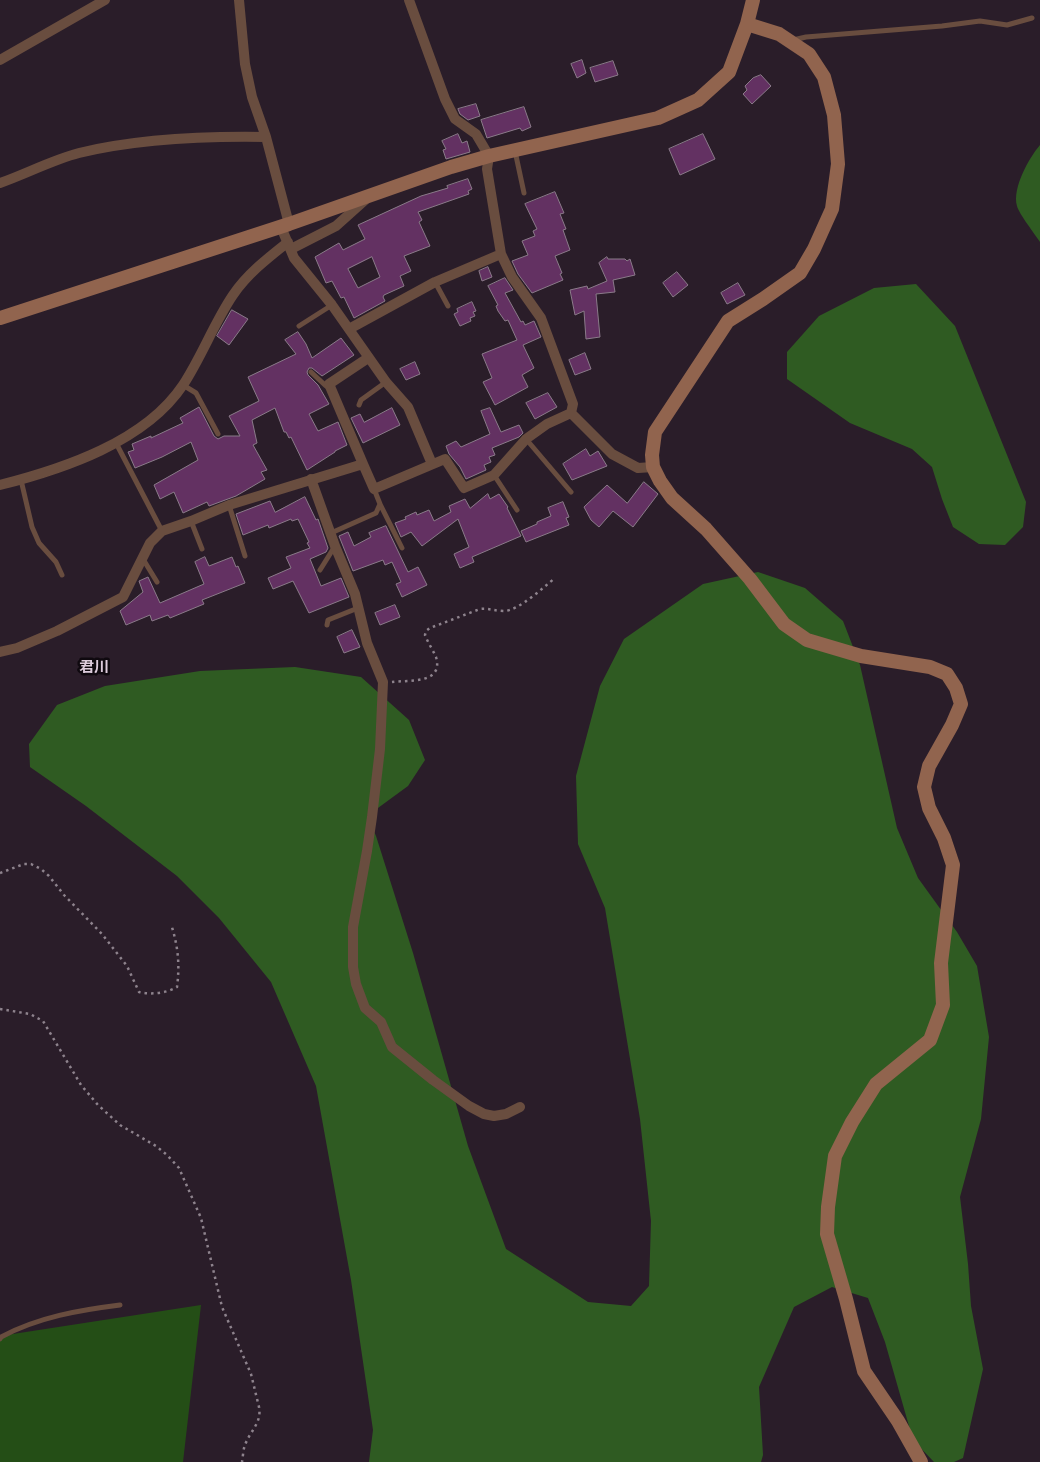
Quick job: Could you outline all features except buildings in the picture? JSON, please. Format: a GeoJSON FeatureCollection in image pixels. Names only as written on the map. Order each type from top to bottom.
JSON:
{"type":"FeatureCollection","features":[{"type":"Feature","properties":{"kind":"street"},"geometry":{"type":"LineString","coordinates":[[0,60],[105,0]]}},
{"type":"Feature","properties":{"kind":"street"},"geometry":{"type":"LineString","coordinates":[[239,0],[245,64],[252,97],[266,137],[294,258],[350,329],[386,382],[408,407],[432,464]]}},
{"type":"Feature","properties":{"kind":"street"},"geometry":{"type":"LineString","coordinates":[[368,358],[329,384],[374,489],[445,459],[464,488],[494,476],[526,439],[547,424],[570,413],[573,404],[541,318],[512,276],[501,254],[487,169],[489,156],[476,134],[455,120],[445,99],[409,0]]}},
{"type":"Feature","properties":{"kind":"street"},"geometry":{"type":"LineString","coordinates":[[0,318],[489,156],[658,118],[698,100],[729,72],[747,24],[753,0]]}},
{"type":"Feature","properties":{"kind":"street"},"geometry":{"type":"LineString","coordinates":[[747,24],[780,34],[809,54],[824,77],[834,115],[838,164],[832,209],[814,249],[800,273],[728,321],[655,432],[652,455],[653,467],[672,498],[706,529],[750,579],[784,624],[807,640],[861,656],[930,667],[947,674],[956,688],[961,704],[952,725],[929,766],[924,787],[929,808],[944,838],[953,865],[941,963],[943,1005],[930,1040],[876,1084],[852,1122],[835,1156],[828,1207],[827,1234],[864,1371],[898,1421],[921,1462]]}},
{"type":"Feature","properties":{"kind":"street"},"geometry":{"type":"LineString","coordinates":[[0,183],[78,154],[132,143],[232,137],[266,137]]}},
{"type":"Feature","properties":{"kind":"street"},"geometry":{"type":"LineString","coordinates":[[0,485],[75,462],[116,443],[148,422],[166,406],[183,385],[217,320],[234,293],[265,260],[290,246],[336,226],[372,194]]}},
{"type":"Feature","properties":{"kind":"street"},"geometry":{"type":"LineString","coordinates":[[350,329],[435,282],[501,254]]}},
{"type":"Feature","properties":{"kind":"street"},"geometry":{"type":"LineString","coordinates":[[570,413],[612,454],[638,468],[653,467]]}},
{"type":"Feature","properties":{"kind":"street"},"geometry":{"type":"LineString","coordinates":[[0,652],[17,648],[57,631],[123,597],[150,543],[162,531],[229,505],[363,464]]}},
{"type":"Feature","properties":{"kind":"street"},"geometry":{"type":"LineString","coordinates":[[311,479],[335,546],[355,594],[367,643],[383,682],[380,749],[372,817],[352,927],[353,967],[356,984],[366,1008],[381,1022],[392,1047],[433,1080],[469,1106],[484,1114],[494,1116],[506,1114],[520,1107]]}},
{"type":"Feature","properties":{"kind":"lane"},"geometry":{"type":"LineString","coordinates":[[790,41],[806,37],[980,21],[1006,25],[1032,18]]}},
{"type":"Feature","properties":{"kind":"lane"},"geometry":{"type":"LineString","coordinates":[[515,150],[524,193]]}},
{"type":"Feature","properties":{"kind":"lane"},"geometry":{"type":"LineString","coordinates":[[435,282],[448,306]]}},
{"type":"Feature","properties":{"kind":"lane"},"geometry":{"type":"LineString","coordinates":[[299,326],[332,305]]}},
{"type":"Feature","properties":{"kind":"lane"},"geometry":{"type":"LineString","coordinates":[[311,372],[326,386],[330,387]]}},
{"type":"Feature","properties":{"kind":"lane"},"geometry":{"type":"LineString","coordinates":[[359,405],[362,400],[386,382]]}},
{"type":"Feature","properties":{"kind":"lane"},"geometry":{"type":"LineString","coordinates":[[183,385],[196,393],[218,434]]}},
{"type":"Feature","properties":{"kind":"lane"},"geometry":{"type":"LineString","coordinates":[[526,439],[571,492]]}},
{"type":"Feature","properties":{"kind":"lane"},"geometry":{"type":"LineString","coordinates":[[116,443],[162,531]]}},
{"type":"Feature","properties":{"kind":"lane"},"geometry":{"type":"LineString","coordinates":[[494,476],[517,510]]}},
{"type":"Feature","properties":{"kind":"lane"},"geometry":{"type":"LineString","coordinates":[[21,480],[32,527],[39,543],[56,562],[62,575]]}},
{"type":"Feature","properties":{"kind":"lane"},"geometry":{"type":"LineString","coordinates":[[374,489],[402,548]]}},
{"type":"Feature","properties":{"kind":"lane"},"geometry":{"type":"LineString","coordinates":[[331,533],[376,513],[380,504]]}},
{"type":"Feature","properties":{"kind":"lane"},"geometry":{"type":"LineString","coordinates":[[229,505],[245,556]]}},
{"type":"Feature","properties":{"kind":"lane"},"geometry":{"type":"LineString","coordinates":[[191,521],[202,549]]}},
{"type":"Feature","properties":{"kind":"lane"},"geometry":{"type":"LineString","coordinates":[[320,570],[335,546]]}},
{"type":"Feature","properties":{"kind":"lane"},"geometry":{"type":"LineString","coordinates":[[142,559],[157,582]]}},
{"type":"Feature","properties":{"kind":"lane"},"geometry":{"type":"LineString","coordinates":[[327,625],[328,620],[358,608]]}},
{"type":"Feature","properties":{"kind":"lane"},"geometry":{"type":"LineString","coordinates":[[0,1339],[16,1329],[81,1310],[120,1305]]}},
{"type":"Feature","properties":{"kind":"path"},"geometry":{"type":"LineString","coordinates":[[383,682],[430,678],[435,674],[436,656],[425,636],[426,631],[430,628],[480,609],[487,608],[504,611],[514,609],[555,578]]}},
{"type":"Feature","properties":{"kind":"path"},"geometry":{"type":"LineString","coordinates":[[0,873],[24,864],[31,864],[41,869],[102,934],[127,966],[139,992],[148,994],[173,990],[177,986],[180,967],[171,924]]}},
{"type":"Feature","properties":{"kind":"path"},"geometry":{"type":"LineString","coordinates":[[0,1009],[30,1014],[42,1021],[80,1085],[98,1105],[120,1124],[156,1146],[179,1168],[200,1218],[222,1307],[248,1366],[259,1407],[258,1423],[245,1445],[242,1462]]}},
{"type":"Feature","properties":{"kind":"green space"},"geometry":{"type":"Polygon","coordinates":[[[1040,145],[1040,242],[1021,214],[1016,199],[1022,174],[1040,145]]]}},
{"type":"Feature","properties":{"kind":"green space"},"geometry":{"type":"Polygon","coordinates":[[[916,284],[955,326],[1026,502],[1023,527],[1005,545],[979,544],[953,527],[932,467],[912,449],[850,423],[787,379],[787,352],[819,316],[874,288],[916,284]]]}},
{"type":"Feature","properties":{"kind":"green space"},"geometry":{"type":"Polygon","coordinates":[[[758,572],[805,588],[843,621],[860,665],[897,828],[918,878],[957,932],[977,966],[989,1037],[981,1119],[960,1197],[971,1306],[983,1369],[963,1458],[954,1462],[934,1462],[913,1440],[885,1342],[868,1298],[832,1287],[794,1307],[759,1387],[763,1455],[761,1462],[369,1462],[373,1430],[351,1280],[316,1086],[271,982],[219,918],[177,876],[86,806],[30,767],[29,744],[57,705],[105,686],[200,671],[295,667],[361,677],[409,720],[425,760],[408,786],[367,816],[376,836],[413,953],[468,1146],[506,1249],[588,1302],[631,1306],[649,1286],[651,1221],[640,1119],[605,908],[578,844],[576,776],[600,686],[624,639],[703,584],[758,572]]]}},
{"type":"Feature","properties":{"kind":"green space"},"geometry":{"type":"Polygon","coordinates":[[[201,1305],[183,1462],[0,1462],[0,1336],[201,1305]]]}},
{"type":"Feature","properties":{"kind":"district","name":"君川"},"geometry":{"type":"Point","coordinates":[94,669]}}]}
